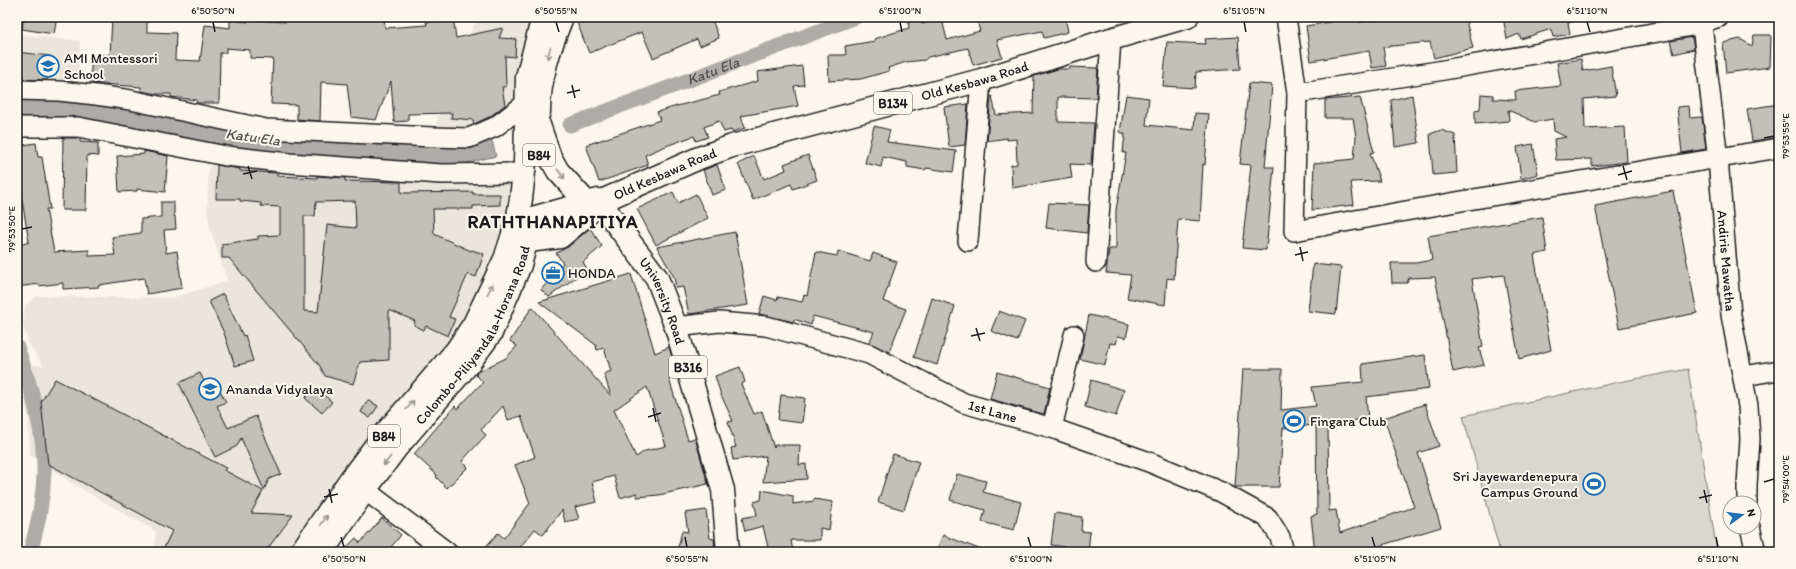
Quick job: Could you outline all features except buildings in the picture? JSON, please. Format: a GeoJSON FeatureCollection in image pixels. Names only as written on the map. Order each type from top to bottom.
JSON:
{"type":"FeatureCollection","features":[{"type":"Feature","properties":{"kind":"main road","name":"Colombo-Piliyandala-Horana Road"},"geometry":{"type":"LineString","coordinates":[[313,549],[350,480],[383,436],[456,351],[474,324],[505,259],[522,231],[527,77],[543,17]]}},
{"type":"Feature","properties":{"kind":"main road","name":"Colombo-Piliyandala-Horana Road"},"geometry":{"type":"LineString","coordinates":[[313,549],[365,490],[397,447],[474,357],[490,333],[511,286],[522,231],[539,164],[540,90],[551,44],[562,17]]}},
{"type":"Feature","properties":{"kind":"main road","name":"Old Kesbawa Road"},"geometry":{"type":"LineString","coordinates":[[522,231],[560,212],[595,201],[732,146],[981,80],[1187,17]]}},
{"type":"Feature","properties":{"kind":"main road","name":"University Road"},"geometry":{"type":"LineString","coordinates":[[539,126],[550,157],[558,171],[608,213],[656,278],[676,327],[723,490],[728,552]]}},
{"type":"Feature","properties":{"kind":"main road","name":"Old Kesbawa Road"},"geometry":{"type":"LineString","coordinates":[[511,286],[595,201]]}},
{"type":"Feature","properties":{"kind":"main road"},"geometry":{"type":"LineString","coordinates":[[522,231],[560,237]]}},
{"type":"Feature","properties":{"kind":"street"},"geometry":{"type":"LineString","coordinates":[[1286,17],[1297,93],[1294,231],[1456,202],[1779,148]]}},
{"type":"Feature","properties":{"kind":"street"},"geometry":{"type":"LineString","coordinates":[[1297,93],[1692,26],[1707,19]]}},
{"type":"Feature","properties":{"kind":"street","name":"Andiris Mawatha"},"geometry":{"type":"LineString","coordinates":[[1707,19],[1731,315],[1744,376],[1748,406],[1750,439],[1747,495]]}},
{"type":"Feature","properties":{"kind":"street"},"geometry":{"type":"LineString","coordinates":[[1096,262],[1111,39]]}},
{"type":"Feature","properties":{"kind":"street"},"geometry":{"type":"LineString","coordinates":[[968,241],[981,80]]}},
{"type":"Feature","properties":{"kind":"street"},"geometry":{"type":"LineString","coordinates":[[17,90],[96,94],[266,129],[469,138],[495,127],[525,104]]}},
{"type":"Feature","properties":{"kind":"street"},"geometry":{"type":"LineString","coordinates":[[17,127],[78,127],[226,156],[289,163],[441,174],[524,173]]}},
{"type":"Feature","properties":{"kind":"street","name":"1st Lane"},"geometry":{"type":"LineString","coordinates":[[676,327],[719,322],[766,326],[869,354],[964,403],[1052,428],[1149,462],[1221,492],[1268,518],[1280,537],[1284,552]]}},
{"type":"Feature","properties":{"kind":"street"},"geometry":{"type":"LineString","coordinates":[[1052,428],[1074,335]]}},
{"type":"Feature","properties":{"kind":"street"},"geometry":{"type":"LineString","coordinates":[[1744,376],[1779,370]]}},
{"type":"Feature","properties":{"kind":"street"},"geometry":{"type":"LineString","coordinates":[[365,490],[448,552]]}},
{"type":"Feature","properties":{"kind":"street"},"geometry":{"type":"LineString","coordinates":[[1752,535],[1756,552]]}},
{"type":"Feature","properties":{"kind":"shaded area"},"geometry":{"type":"Polygon","coordinates":[[[478,17],[533,17],[513,122],[433,137],[447,85],[478,17]]]}},
{"type":"Feature","properties":{"kind":"shaded area","name":"AMI Montessori School"},"geometry":{"type":"Polygon","coordinates":[[[17,34],[80,41],[78,93],[17,90],[17,34]]]}},
{"type":"Feature","properties":{"kind":"shaded area"},"geometry":{"type":"Polygon","coordinates":[[[226,156],[510,177],[509,196],[503,225],[482,285],[448,342],[291,552],[155,552],[155,531],[80,488],[30,455],[29,422],[22,385],[17,372],[17,363],[44,366],[28,343],[23,324],[25,306],[37,296],[171,298],[227,281],[210,228],[207,210],[209,167],[226,156]]]}},
{"type":"Feature","properties":{"kind":"shaded area","name":"Sri Jayewardenepura Campus Ground"},"geometry":{"type":"Polygon","coordinates":[[[1688,369],[1717,552],[1500,552],[1463,416],[1619,382],[1688,369]]]}},
{"type":"Feature","properties":{"kind":"water"},"geometry":{"type":"Polygon","coordinates":[[[17,95],[468,143],[492,141],[496,156],[459,165],[287,159],[75,121],[17,117],[17,95]]]}},
{"type":"Feature","properties":{"kind":"waterway","name":"Katu Ela"},"geometry":{"type":"LineString","coordinates":[[570,125],[856,17]]}},
{"type":"Feature","properties":{"kind":"waterway"},"geometry":{"type":"LineString","coordinates":[[17,347],[40,425],[44,457],[41,503],[38,523],[30,552]]}},
{"type":"Feature","properties":{"kind":"place","name":"AMI Montessori School"},"geometry":{"type":"Point","coordinates":[48,66]}},
{"type":"Feature","properties":{"kind":"place","name":"HONDA"},"geometry":{"type":"Point","coordinates":[553,273]}},
{"type":"Feature","properties":{"kind":"place","name":"Ananda Vidyalaya"},"geometry":{"type":"Point","coordinates":[210,389]}},
{"type":"Feature","properties":{"kind":"place","name":"Fingara Club"},"geometry":{"type":"Point","coordinates":[1294,421]}},
{"type":"Feature","properties":{"kind":"place","name":"Sri Jayewardenepura Campus Ground"},"geometry":{"type":"Point","coordinates":[1594,484]}},
{"type":"Feature","properties":{"kind":"district","name":"RATHTHANAPITIYA"},"geometry":{"type":"Point","coordinates":[553,222]}}]}
